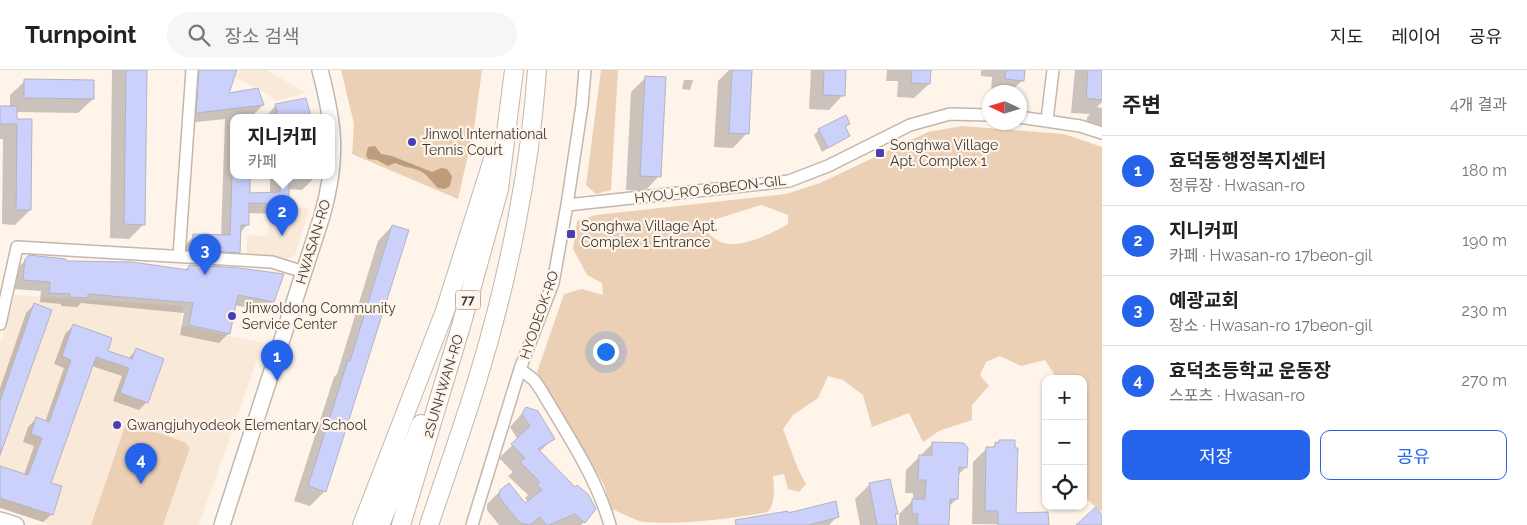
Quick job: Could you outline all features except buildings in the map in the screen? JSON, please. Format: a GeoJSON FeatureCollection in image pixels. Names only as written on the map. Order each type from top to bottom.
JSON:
{"type":"FeatureCollection","features":[{"type":"Feature","properties":{"kind":"highway","name":"2SUNHWAN-RO"},"geometry":{"type":"LineString","coordinates":[[401,525],[461,326],[499,189],[514,70]]}},
{"type":"Feature","properties":{"kind":"highway","name":"77"},"geometry":{"type":"LineString","coordinates":[[429,525],[477,380],[503,281],[525,180],[537,70]]}},
{"type":"Feature","properties":{"kind":"highway"},"geometry":{"type":"LineString","coordinates":[[362,525],[446,310],[469,242],[512,93]]}},
{"type":"Feature","properties":{"kind":"highway"},"geometry":{"type":"LineString","coordinates":[[380,525],[461,326]]}},
{"type":"Feature","properties":{"kind":"main road","name":"HWASAN-RO"},"geometry":{"type":"LineString","coordinates":[[318,72],[330,114]]}},
{"type":"Feature","properties":{"kind":"main road","name":"HWASAN-RO"},"geometry":{"type":"LineString","coordinates":[[222,525],[304,272],[328,195],[331,179]]}},
{"type":"Feature","properties":{"kind":"main road"},"geometry":{"type":"LineString","coordinates":[[0,520],[16,525]]}},
{"type":"Feature","properties":{"kind":"street"},"geometry":{"type":"LineString","coordinates":[[179,256],[192,70]]}},
{"type":"Feature","properties":{"kind":"street","name":"HYODEOK-RO"},"geometry":{"type":"LineString","coordinates":[[472,525],[520,369],[553,283],[567,205],[582,105],[585,70]]}},
{"type":"Feature","properties":{"kind":"street"},"geometry":{"type":"LineString","coordinates":[[1047,120],[1053,70]]}},
{"type":"Feature","properties":{"kind":"street","name":"HYOU-RO 60BEON-GIL"},"geometry":{"type":"LineString","coordinates":[[567,205],[789,181],[828,166],[910,125],[950,114],[982,115]]}},
{"type":"Feature","properties":{"kind":"street"},"geometry":{"type":"LineString","coordinates":[[1027,119],[1047,120],[1102,133]]}},
{"type":"Feature","properties":{"kind":"street"},"geometry":{"type":"LineString","coordinates":[[1,316],[17,246],[272,262],[304,272]]}},
{"type":"Feature","properties":{"kind":"street"},"geometry":{"type":"LineString","coordinates":[[520,369],[534,380],[541,390],[594,481],[603,498],[610,525]]}},
{"type":"Feature","properties":{"kind":"shaded area"},"geometry":{"type":"Polygon","coordinates":[[[240,70],[267,70],[306,93],[276,101],[258,88],[236,78],[240,70]]]}},
{"type":"Feature","properties":{"kind":"shaded area","name":"Jinwol International Tennis Court"},"geometry":{"type":"Polygon","coordinates":[[[341,70],[482,70],[474,129],[458,199],[352,154],[354,124],[341,70]]]}},
{"type":"Feature","properties":{"kind":"shaded area"},"geometry":{"type":"Polygon","coordinates":[[[601,70],[618,70],[611,190],[596,194],[586,185],[601,70]]]}},
{"type":"Feature","properties":{"kind":"shaded area"},"geometry":{"type":"Polygon","coordinates":[[[962,126],[982,128],[982,130],[1013,130],[1064,134],[1102,147],[1102,512],[1087,499],[1087,375],[1054,375],[1045,360],[1021,366],[1000,356],[986,362],[980,375],[989,386],[972,405],[972,420],[939,431],[923,442],[909,413],[872,427],[863,395],[843,380],[828,376],[818,398],[793,415],[783,429],[798,469],[806,484],[799,492],[788,489],[784,474],[773,476],[773,499],[768,512],[706,521],[657,523],[643,522],[611,509],[604,485],[537,372],[564,294],[582,289],[603,295],[602,283],[587,275],[573,249],[577,221],[596,215],[786,194],[820,183],[928,132],[962,126]],[[761,205],[710,221],[705,230],[721,242],[737,244],[765,236],[788,224],[788,215],[761,205]]]}},
{"type":"Feature","properties":{"kind":"shaded area"},"geometry":{"type":"Polygon","coordinates":[[[375,146],[381,154],[392,156],[432,172],[441,168],[447,169],[452,176],[450,186],[445,189],[438,188],[421,171],[395,163],[388,166],[377,160],[368,159],[366,155],[368,147],[375,146]]]}},
{"type":"Feature","properties":{"kind":"shaded area"},"geometry":{"type":"Polygon","coordinates":[[[271,205],[309,209],[295,255],[284,260],[247,256],[247,235],[268,236],[271,205]]]}},
{"type":"Feature","properties":{"kind":"shaded area","name":"Gwangjuhyodeok Elementary School"},"geometry":{"type":"Polygon","coordinates":[[[15,295],[183,306],[180,325],[263,343],[199,525],[50,525],[0,507],[0,344],[15,295]]]}},
{"type":"Feature","properties":{"kind":"shaded area"},"geometry":{"type":"Polygon","coordinates":[[[129,422],[184,442],[190,448],[163,525],[91,525],[125,426],[129,422]]]}},
{"type":"Feature","properties":{"kind":"place","name":"Jinwol International Tennis Court"},"geometry":{"type":"Point","coordinates":[412,142]}},
{"type":"Feature","properties":{"kind":"place","name":"Songhwa Village Apt. Complex 1"},"geometry":{"type":"Point","coordinates":[880,153]}},
{"type":"Feature","properties":{"kind":"place","name":"Songhwa Village Apt. Complex 1 Entrance"},"geometry":{"type":"Point","coordinates":[571,234]}},
{"type":"Feature","properties":{"kind":"place","name":"지니커피"},"geometry":{"type":"Point","coordinates":[282,236]}},
{"type":"Feature","properties":{"kind":"place","name":"예광교회"},"geometry":{"type":"Point","coordinates":[205,275]}},
{"type":"Feature","properties":{"kind":"place","name":"Jinwoldong Community Service Center"},"geometry":{"type":"Point","coordinates":[232,316]}},
{"type":"Feature","properties":{"kind":"place","name":"효덕동행정복지센터"},"geometry":{"type":"Point","coordinates":[277,381]}},
{"type":"Feature","properties":{"kind":"place","name":"Gwangjuhyodeok Elementary School"},"geometry":{"type":"Point","coordinates":[117,425]}},
{"type":"Feature","properties":{"kind":"place","name":"효덕초등학교 운동장"},"geometry":{"type":"Point","coordinates":[141,484]}}]}
